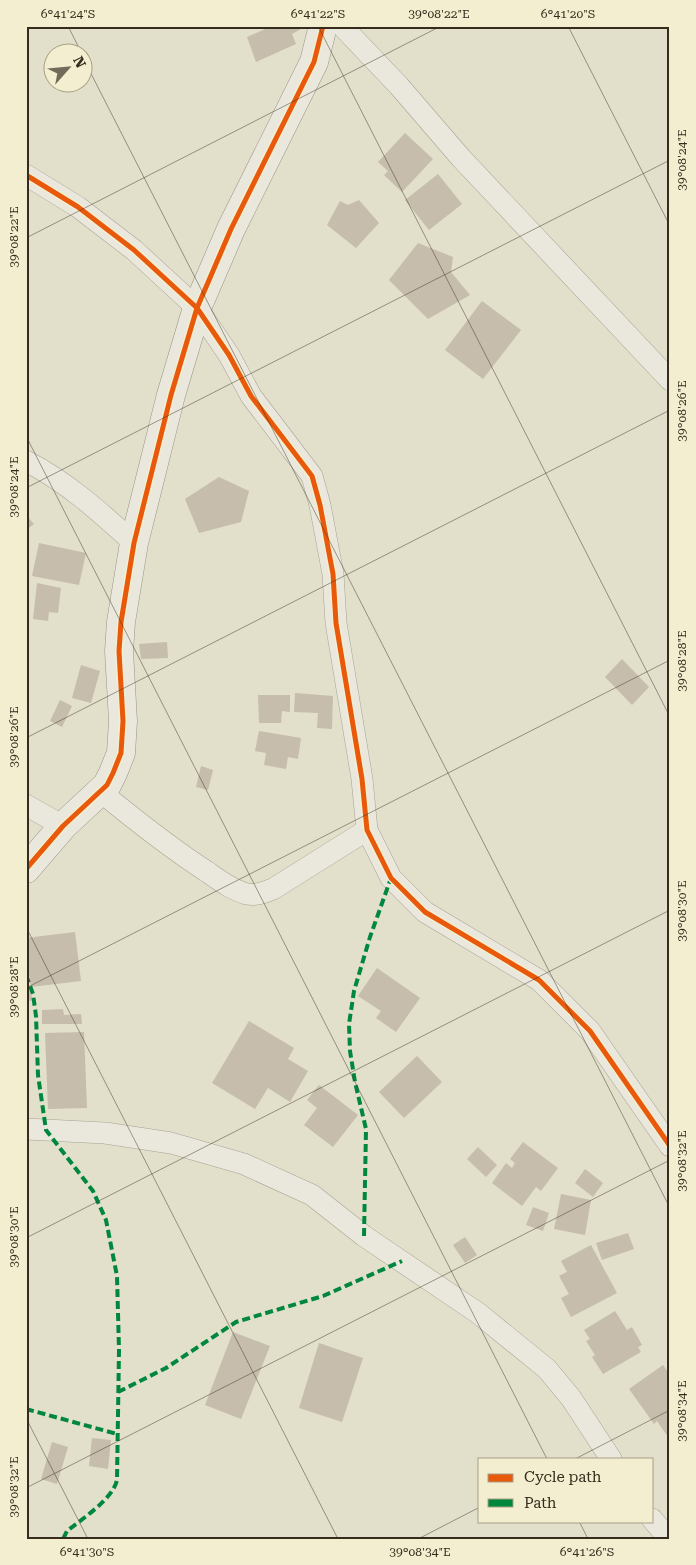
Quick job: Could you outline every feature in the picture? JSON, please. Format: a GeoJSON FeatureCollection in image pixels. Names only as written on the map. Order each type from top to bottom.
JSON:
{"type":"FeatureCollection","features":[{"type":"Feature","properties":{"kind":"street"},"geometry":{"type":"LineString","coordinates":[[26,868],[63,826],[107,785],[121,752],[123,721],[118,651],[121,622],[134,543],[171,395],[197,308],[231,229],[314,62],[323,26]]}},
{"type":"Feature","properties":{"kind":"street"},"geometry":{"type":"LineString","coordinates":[[342,26],[399,86],[461,158],[670,380]]}},
{"type":"Feature","properties":{"kind":"street"},"geometry":{"type":"LineString","coordinates":[[26,175],[78,207],[134,250],[197,308],[229,355],[251,396],[312,476],[320,504],[333,574],[336,623],[362,779],[367,830],[391,878],[425,912],[539,980],[590,1031],[670,1146]]}},
{"type":"Feature","properties":{"kind":"street"},"geometry":{"type":"LineString","coordinates":[[26,461],[46,471],[89,502],[134,543]]}},
{"type":"Feature","properties":{"kind":"street"},"geometry":{"type":"LineString","coordinates":[[101,792],[138,823],[189,860],[231,887],[247,894],[260,894],[273,889],[367,830]]}},
{"type":"Feature","properties":{"kind":"street"},"geometry":{"type":"LineString","coordinates":[[26,805],[63,826]]}},
{"type":"Feature","properties":{"kind":"street"},"geometry":{"type":"LineString","coordinates":[[26,1129],[106,1133],[170,1143],[244,1164],[312,1195],[364,1236],[478,1313],[547,1369],[570,1398],[610,1458]]}},
{"type":"Feature","properties":{"kind":"street"},"geometry":{"type":"LineString","coordinates":[[654,1521],[669,1539]]}},
{"type":"Feature","properties":{"kind":"building"},"geometry":{"type":"Polygon","coordinates":[[[272,26],[300,26],[301,29],[292,34],[296,44],[256,62],[247,37],[272,26]]]}},
{"type":"Feature","properties":{"kind":"building"},"geometry":{"type":"Polygon","coordinates":[[[405,133],[433,159],[402,192],[384,175],[388,171],[378,162],[405,133]]]}},
{"type":"Feature","properties":{"kind":"building"},"geometry":{"type":"Polygon","coordinates":[[[438,174],[462,204],[429,230],[405,200],[438,174]]]}},
{"type":"Feature","properties":{"kind":"building"},"geometry":{"type":"Polygon","coordinates":[[[359,200],[379,223],[356,248],[327,225],[340,201],[348,205],[359,200]]]}},
{"type":"Feature","properties":{"kind":"building"},"geometry":{"type":"Polygon","coordinates":[[[418,243],[453,257],[451,272],[470,295],[428,319],[389,280],[418,243]]]}},
{"type":"Feature","properties":{"kind":"building"},"geometry":{"type":"Polygon","coordinates":[[[482,301],[521,330],[483,379],[445,350],[482,301]]]}},
{"type":"Feature","properties":{"kind":"building"},"geometry":{"type":"Polygon","coordinates":[[[219,477],[249,491],[241,522],[199,533],[185,499],[219,477]]]}},
{"type":"Feature","properties":{"kind":"building"},"geometry":{"type":"Polygon","coordinates":[[[26,515],[34,524],[26,530],[26,515]]]}},
{"type":"Feature","properties":{"kind":"building"},"geometry":{"type":"Polygon","coordinates":[[[39,543],[86,553],[79,585],[32,576],[39,543]]]}},
{"type":"Feature","properties":{"kind":"building"},"geometry":{"type":"Polygon","coordinates":[[[37,583],[61,588],[58,613],[49,612],[48,621],[33,619],[37,583]]]}},
{"type":"Feature","properties":{"kind":"building"},"geometry":{"type":"Polygon","coordinates":[[[167,642],[168,658],[141,659],[139,644],[167,642]]]}},
{"type":"Feature","properties":{"kind":"building"},"geometry":{"type":"Polygon","coordinates":[[[622,659],[649,687],[632,705],[605,677],[622,659]]]}},
{"type":"Feature","properties":{"kind":"building"},"geometry":{"type":"Polygon","coordinates":[[[81,665],[100,671],[91,703],[72,698],[81,665]]]}},
{"type":"Feature","properties":{"kind":"building"},"geometry":{"type":"Polygon","coordinates":[[[295,693],[333,696],[332,729],[317,728],[318,713],[294,712],[295,693]]]}},
{"type":"Feature","properties":{"kind":"building"},"geometry":{"type":"Polygon","coordinates":[[[258,695],[290,695],[290,712],[282,711],[281,723],[259,723],[258,695]]]}},
{"type":"Feature","properties":{"kind":"building"},"geometry":{"type":"Polygon","coordinates":[[[60,700],[72,706],[62,727],[50,721],[60,700]]]}},
{"type":"Feature","properties":{"kind":"building"},"geometry":{"type":"Polygon","coordinates":[[[259,731],[301,738],[298,759],[288,757],[286,769],[264,765],[266,753],[255,751],[259,731]]]}},
{"type":"Feature","properties":{"kind":"building"},"geometry":{"type":"Polygon","coordinates":[[[201,766],[213,770],[208,790],[196,787],[201,766]]]}},
{"type":"Feature","properties":{"kind":"building"},"geometry":{"type":"Polygon","coordinates":[[[75,932],[81,981],[31,987],[26,938],[75,932]]]}},
{"type":"Feature","properties":{"kind":"building"},"geometry":{"type":"Polygon","coordinates":[[[377,968],[420,998],[396,1032],[376,1018],[381,1011],[358,996],[377,968]]]}},
{"type":"Feature","properties":{"kind":"building"},"geometry":{"type":"Polygon","coordinates":[[[26,982],[33,1000],[26,1002],[26,982]]]}},
{"type":"Feature","properties":{"kind":"building"},"geometry":{"type":"Polygon","coordinates":[[[63,1009],[64,1015],[81,1014],[82,1024],[42,1024],[42,1010],[63,1009]]]}},
{"type":"Feature","properties":{"kind":"building"},"geometry":{"type":"Polygon","coordinates":[[[249,1021],[294,1048],[288,1059],[308,1071],[290,1102],[268,1088],[255,1109],[212,1083],[249,1021]]]}},
{"type":"Feature","properties":{"kind":"building"},"geometry":{"type":"Polygon","coordinates":[[[84,1032],[87,1108],[48,1109],[45,1033],[84,1032]]]}},
{"type":"Feature","properties":{"kind":"building"},"geometry":{"type":"Polygon","coordinates":[[[417,1056],[442,1082],[404,1118],[379,1092],[417,1056]]]}},
{"type":"Feature","properties":{"kind":"building"},"geometry":{"type":"Polygon","coordinates":[[[319,1085],[358,1115],[333,1147],[304,1125],[317,1108],[307,1100],[319,1085]]]}},
{"type":"Feature","properties":{"kind":"building"},"geometry":{"type":"Polygon","coordinates":[[[523,1142],[558,1168],[541,1191],[536,1187],[522,1206],[492,1183],[506,1163],[512,1168],[515,1163],[510,1159],[523,1142]]]}},
{"type":"Feature","properties":{"kind":"building"},"geometry":{"type":"Polygon","coordinates":[[[478,1147],[497,1165],[486,1177],[467,1159],[478,1147]]]}},
{"type":"Feature","properties":{"kind":"building"},"geometry":{"type":"Polygon","coordinates":[[[585,1169],[603,1183],[593,1197],[575,1183],[585,1169]]]}},
{"type":"Feature","properties":{"kind":"building"},"geometry":{"type":"Polygon","coordinates":[[[561,1194],[591,1200],[585,1235],[554,1229],[561,1194]]]}},
{"type":"Feature","properties":{"kind":"building"},"geometry":{"type":"Polygon","coordinates":[[[533,1207],[549,1213],[543,1231],[526,1225],[533,1207]]]}},
{"type":"Feature","properties":{"kind":"building"},"geometry":{"type":"Polygon","coordinates":[[[628,1233],[634,1249],[602,1260],[596,1243],[628,1233]]]}},
{"type":"Feature","properties":{"kind":"building"},"geometry":{"type":"Polygon","coordinates":[[[465,1237],[477,1255],[465,1263],[453,1245],[465,1237]]]}},
{"type":"Feature","properties":{"kind":"building"},"geometry":{"type":"Polygon","coordinates":[[[591,1245],[617,1293],[571,1317],[561,1298],[569,1294],[559,1276],[567,1272],[561,1261],[591,1245]]]}},
{"type":"Feature","properties":{"kind":"building"},"geometry":{"type":"Polygon","coordinates":[[[615,1311],[627,1330],[632,1327],[642,1345],[638,1347],[641,1352],[603,1374],[592,1357],[595,1355],[586,1341],[590,1339],[584,1330],[615,1311]]]}},
{"type":"Feature","properties":{"kind":"building"},"geometry":{"type":"Polygon","coordinates":[[[233,1332],[270,1346],[241,1419],[205,1405],[233,1332]]]}},
{"type":"Feature","properties":{"kind":"building"},"geometry":{"type":"Polygon","coordinates":[[[319,1343],[363,1358],[342,1422],[299,1408],[319,1343]]]}},
{"type":"Feature","properties":{"kind":"building"},"geometry":{"type":"Polygon","coordinates":[[[663,1365],[670,1375],[670,1436],[668,1437],[657,1421],[654,1424],[629,1389],[663,1365]]]}},
{"type":"Feature","properties":{"kind":"building"},"geometry":{"type":"Polygon","coordinates":[[[92,1438],[111,1440],[108,1469],[89,1466],[92,1438]]]}},
{"type":"Feature","properties":{"kind":"building"},"geometry":{"type":"Polygon","coordinates":[[[52,1442],[68,1447],[57,1484],[41,1479],[52,1442]]]}},
{"type":"Feature","properties":{"kind":"marked path"},"geometry":{"type":"LineString","coordinates":[[364,1236],[366,1129],[355,1082],[350,1051],[349,1024],[354,991],[370,937],[391,878]]}},
{"type":"Feature","properties":{"kind":"marked path"},"geometry":{"type":"LineString","coordinates":[[26,975],[33,994],[36,1016],[38,1075],[46,1130],[93,1191],[106,1220],[117,1276],[119,1350],[117,1480],[110,1494],[88,1515],[67,1531],[63,1539]]}},
{"type":"Feature","properties":{"kind":"marked path"},"geometry":{"type":"LineString","coordinates":[[118,1392],[166,1368],[236,1322],[323,1296],[402,1261]]}},
{"type":"Feature","properties":{"kind":"marked path"},"geometry":{"type":"LineString","coordinates":[[26,1409],[117,1434]]}},
{"type":"Feature","properties":{"kind":"cycle path"},"geometry":{"type":"LineString","coordinates":[[26,869],[63,826],[107,785],[121,753],[123,721],[119,651],[121,622],[134,543],[171,395],[197,308],[231,229],[314,62],[323,26]]}},
{"type":"Feature","properties":{"kind":"cycle path"},"geometry":{"type":"LineString","coordinates":[[26,175],[78,207],[134,250],[197,308],[229,355],[251,396],[312,476],[320,505],[333,574],[336,623],[362,779],[367,830],[391,878],[425,912],[539,980],[590,1031],[670,1146]]}}]}
